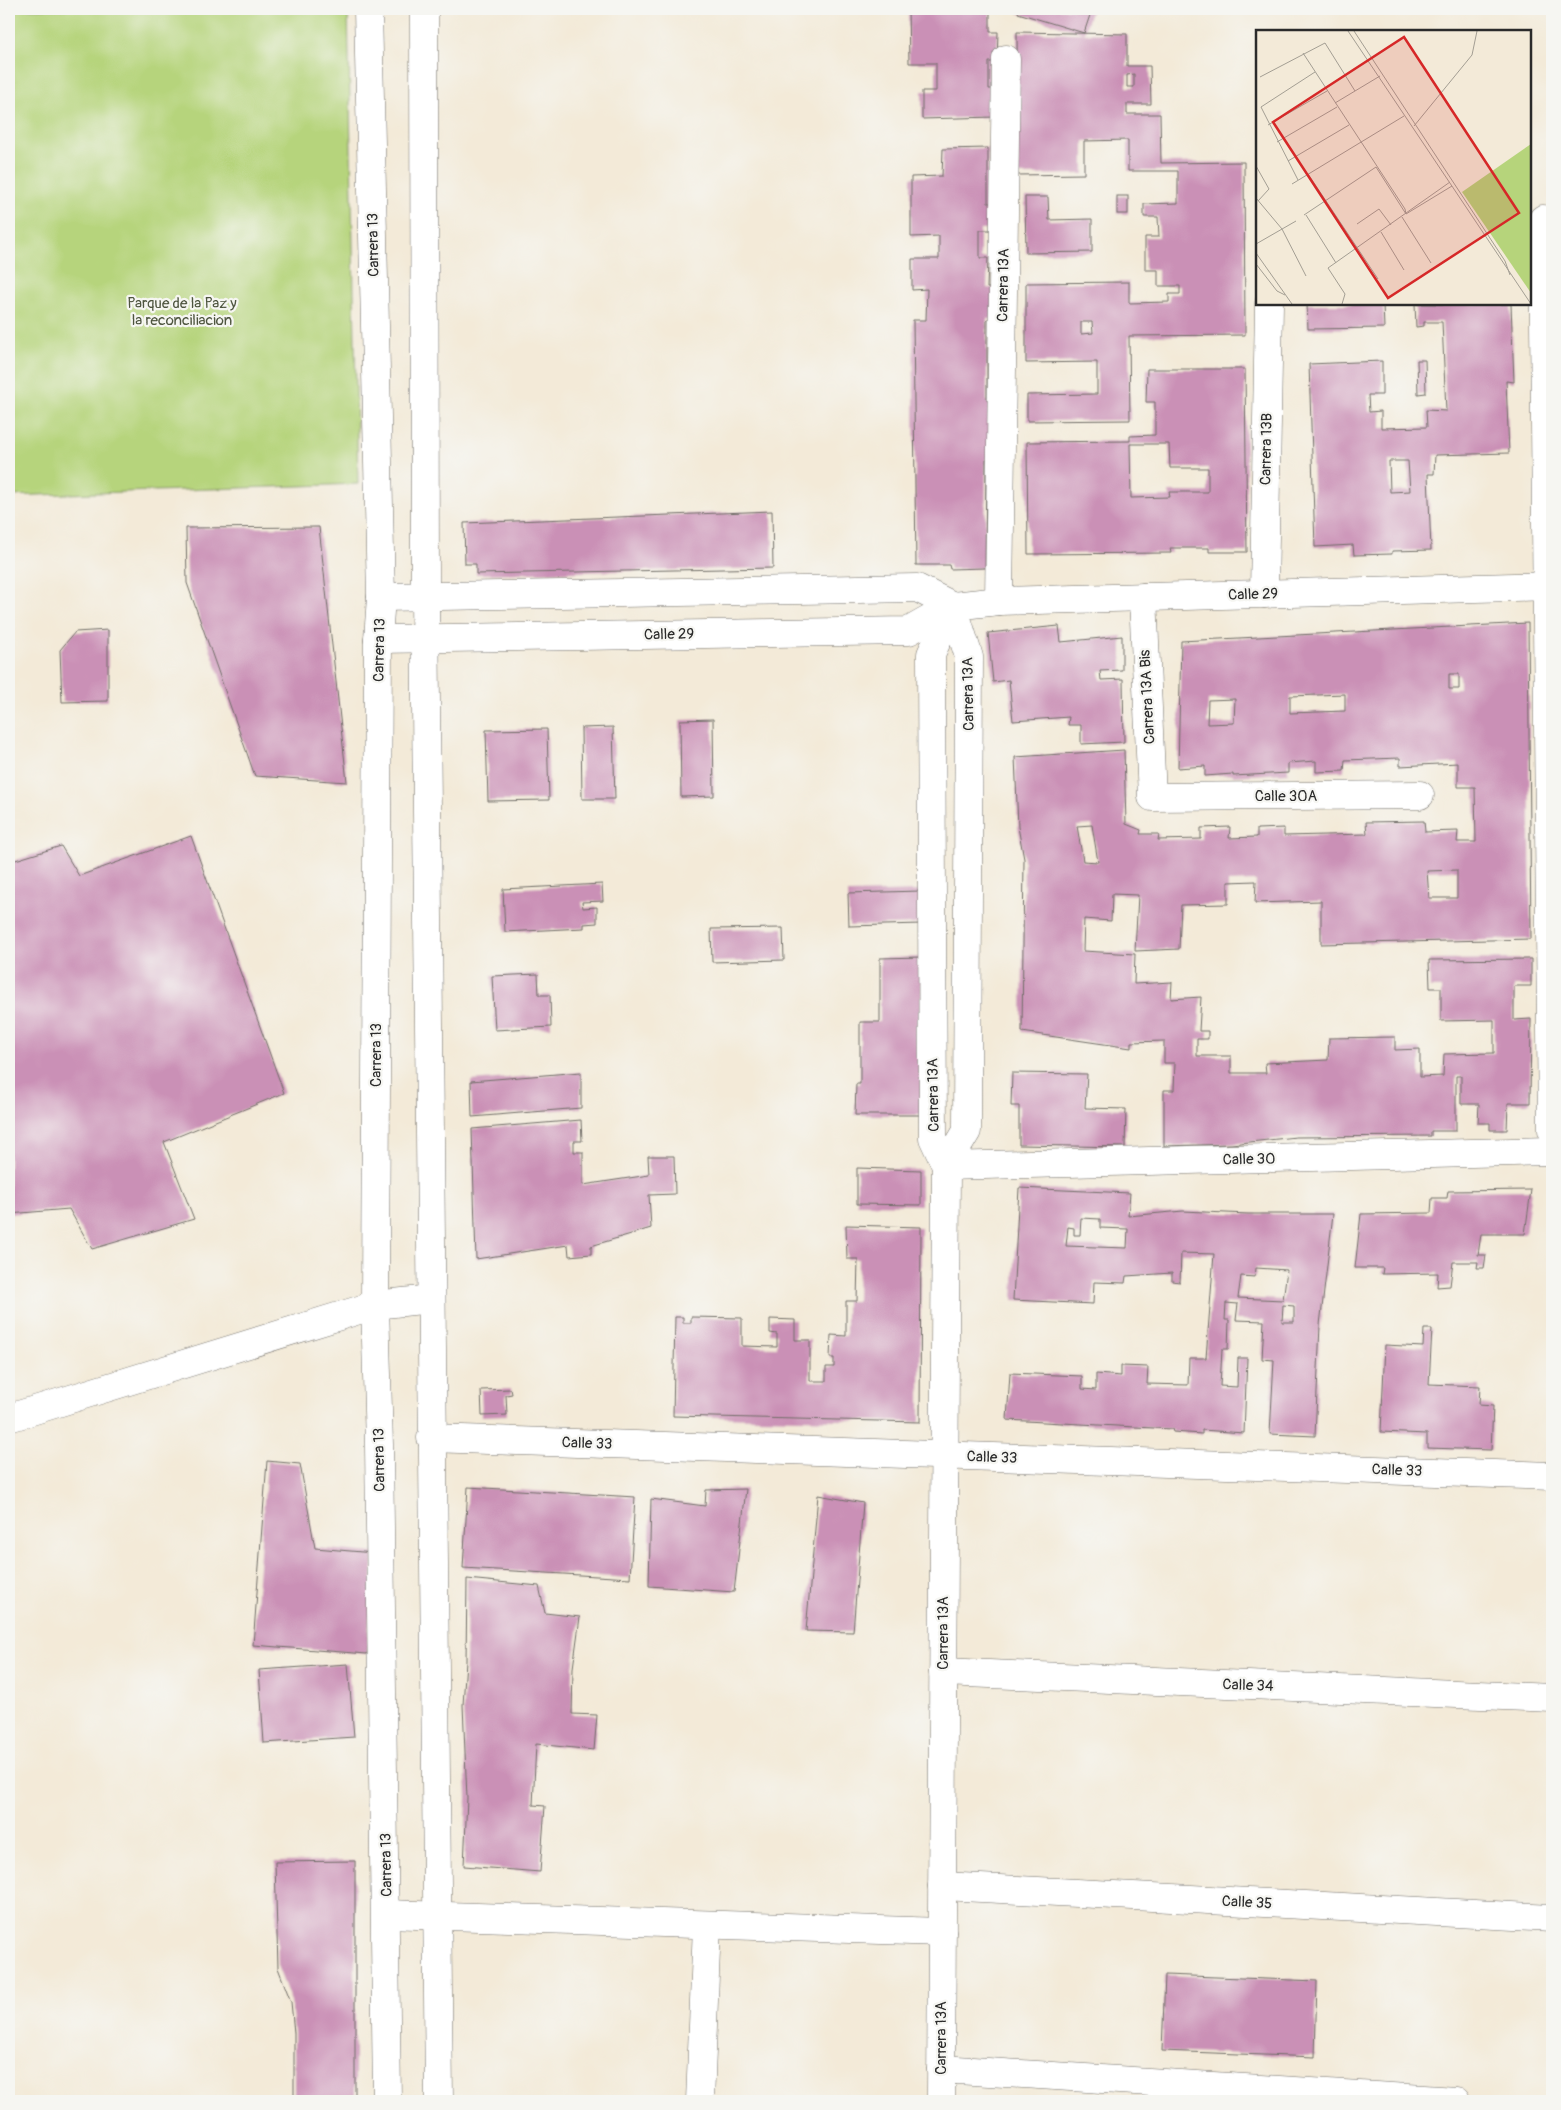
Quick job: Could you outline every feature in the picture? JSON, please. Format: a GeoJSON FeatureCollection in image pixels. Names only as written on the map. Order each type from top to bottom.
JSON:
{"type":"FeatureCollection","features":[{"type":"Feature","properties":{"kind":"street","name":"Carrera 13"},"geometry":{"type":"LineString","coordinates":[[368,9],[380,597],[378,639],[375,1305],[379,1445],[388,2101]]}},
{"type":"Feature","properties":{"kind":"street"},"geometry":{"type":"LineString","coordinates":[[424,9],[425,637],[431,1438],[439,2101]]}},
{"type":"Feature","properties":{"kind":"street","name":"Carrera 13A"},"geometry":{"type":"LineString","coordinates":[[999,601],[1006,60]]}},
{"type":"Feature","properties":{"kind":"street"},"geometry":{"type":"LineString","coordinates":[[1543,219],[1549,586],[1552,1130]]}},
{"type":"Feature","properties":{"kind":"street","name":"Carrera 13B"},"geometry":{"type":"LineString","coordinates":[[1264,594],[1269,305]]}},
{"type":"Feature","properties":{"kind":"street","name":"Calle 29"},"geometry":{"type":"LineString","coordinates":[[378,639],[909,631],[953,606],[999,601],[1549,586]]}},
{"type":"Feature","properties":{"kind":"street"},"geometry":{"type":"LineString","coordinates":[[380,597],[916,588],[953,606]]}},
{"type":"Feature","properties":{"kind":"street","name":"Carrera 13A Bis"},"geometry":{"type":"LineString","coordinates":[[1143,597],[1152,797]]}},
{"type":"Feature","properties":{"kind":"street","name":"Carrera 13A"},"geometry":{"type":"LineString","coordinates":[[946,1166],[967,1131],[969,657],[953,606]]}},
{"type":"Feature","properties":{"kind":"street","name":"Carrera 13A"},"geometry":{"type":"LineString","coordinates":[[941,2101],[946,1166],[933,1138],[931,654],[953,606]]}},
{"type":"Feature","properties":{"kind":"street","name":"Calle 30A"},"geometry":{"type":"LineString","coordinates":[[1152,797],[1420,795]]}},
{"type":"Feature","properties":{"kind":"street","name":"Calle 30"},"geometry":{"type":"LineString","coordinates":[[946,1166],[1552,1151]]}},
{"type":"Feature","properties":{"kind":"street"},"geometry":{"type":"LineString","coordinates":[[9,1418],[375,1305],[431,1300]]}},
{"type":"Feature","properties":{"kind":"street","name":"Calle 33"},"geometry":{"type":"LineString","coordinates":[[431,1438],[1552,1476]]}},
{"type":"Feature","properties":{"kind":"street","name":"Calle 34"},"geometry":{"type":"LineString","coordinates":[[943,1672],[1552,1698]]}},
{"type":"Feature","properties":{"kind":"street","name":"Calle 35"},"geometry":{"type":"LineString","coordinates":[[942,1886],[1552,1918]]}},
{"type":"Feature","properties":{"kind":"street"},"geometry":{"type":"LineString","coordinates":[[386,1914],[942,1932]]}},
{"type":"Feature","properties":{"kind":"street"},"geometry":{"type":"LineString","coordinates":[[700,2101],[707,1925]]}},
{"type":"Feature","properties":{"kind":"street"},"geometry":{"type":"LineString","coordinates":[[941,2069],[1456,2101]]}},
{"type":"Feature","properties":{"kind":"green space","name":"Parque de la Paz y la reconciliacion"},"geometry":{"type":"Polygon","coordinates":[[[9,9],[348,9],[358,484],[9,496],[9,9]]]}},
{"type":"Feature","properties":{"kind":"building"},"geometry":{"type":"Polygon","coordinates":[[[908,9],[990,9],[990,32],[998,32],[997,62],[989,62],[989,89],[996,89],[995,117],[922,119],[922,91],[936,91],[936,63],[909,63],[908,9]]]}},
{"type":"Feature","properties":{"kind":"building"},"geometry":{"type":"Polygon","coordinates":[[[1019,9],[1092,9],[1084,33],[1018,13],[1019,9]]]}},
{"type":"Feature","properties":{"kind":"building"},"geometry":{"type":"Polygon","coordinates":[[[1017,32],[1127,34],[1127,66],[1150,66],[1151,104],[1127,104],[1127,114],[1160,114],[1161,163],[1244,162],[1245,335],[1129,336],[1130,420],[1027,421],[1027,395],[1097,394],[1097,362],[1026,363],[1026,283],[1129,282],[1129,303],[1169,302],[1169,294],[1180,294],[1180,286],[1158,286],[1158,270],[1145,270],[1145,237],[1159,237],[1158,217],[1144,217],[1144,204],[1178,203],[1178,171],[1128,171],[1128,140],[1084,141],[1084,174],[1018,175],[1017,32]],[[1134,74],[1127,75],[1127,87],[1134,87],[1134,74]],[[1081,322],[1081,334],[1093,333],[1092,322],[1081,322]]]}},
{"type":"Feature","properties":{"kind":"building"},"geometry":{"type":"Polygon","coordinates":[[[988,148],[988,203],[995,203],[994,230],[980,230],[980,258],[988,258],[987,288],[994,288],[994,319],[987,319],[987,401],[991,401],[991,459],[986,459],[985,568],[950,569],[949,565],[916,565],[913,320],[926,320],[927,289],[912,290],[912,259],[939,259],[939,236],[911,237],[911,177],[942,176],[943,149],[988,148]]]}},
{"type":"Feature","properties":{"kind":"building"},"geometry":{"type":"Polygon","coordinates":[[[1117,196],[1128,196],[1128,214],[1117,214],[1117,196]]]}},
{"type":"Feature","properties":{"kind":"building"},"geometry":{"type":"Polygon","coordinates":[[[1025,197],[1048,197],[1049,220],[1092,219],[1092,252],[1026,253],[1025,197]]]}},
{"type":"Feature","properties":{"kind":"building"},"geometry":{"type":"Polygon","coordinates":[[[1307,305],[1383,305],[1384,328],[1308,329],[1307,305]]]}},
{"type":"Feature","properties":{"kind":"building"},"geometry":{"type":"Polygon","coordinates":[[[1415,305],[1511,305],[1514,382],[1506,381],[1509,453],[1435,455],[1434,474],[1428,474],[1431,550],[1392,551],[1392,554],[1354,555],[1353,545],[1315,547],[1309,364],[1382,361],[1382,395],[1368,395],[1369,412],[1381,411],[1381,428],[1427,427],[1426,410],[1446,411],[1442,322],[1424,322],[1424,326],[1416,327],[1415,305]],[[1389,461],[1390,492],[1410,491],[1408,461],[1389,461]]]}},
{"type":"Feature","properties":{"kind":"building"},"geometry":{"type":"Polygon","coordinates":[[[1417,360],[1425,360],[1426,393],[1418,394],[1417,360]]]}},
{"type":"Feature","properties":{"kind":"building"},"geometry":{"type":"Polygon","coordinates":[[[1147,369],[1245,369],[1247,552],[1209,552],[1209,548],[1170,548],[1171,553],[1028,554],[1027,442],[1130,441],[1130,436],[1155,435],[1155,402],[1146,402],[1147,369]],[[1130,444],[1131,498],[1170,497],[1169,492],[1208,492],[1208,468],[1170,468],[1169,444],[1130,444]]]}},
{"type":"Feature","properties":{"kind":"building"},"geometry":{"type":"Polygon","coordinates":[[[772,511],[773,568],[476,574],[476,564],[465,564],[464,523],[772,511]]]}},
{"type":"Feature","properties":{"kind":"building"},"geometry":{"type":"Polygon","coordinates":[[[319,527],[347,782],[255,776],[187,583],[186,528],[319,527]]]}},
{"type":"Feature","properties":{"kind":"building"},"geometry":{"type":"Polygon","coordinates":[[[1528,623],[1531,939],[1321,944],[1321,901],[1255,903],[1256,881],[1228,882],[1228,904],[1181,905],[1179,949],[1135,951],[1138,895],[1112,894],[1111,921],[1084,919],[1083,951],[1135,954],[1134,984],[1172,982],[1171,999],[1201,997],[1199,1031],[1208,1031],[1208,1039],[1197,1039],[1197,1056],[1231,1056],[1231,1073],[1266,1073],[1265,1063],[1328,1060],[1329,1038],[1395,1037],[1395,1050],[1420,1049],[1420,1077],[1443,1076],[1444,1054],[1494,1053],[1494,1020],[1441,1021],[1441,988],[1430,988],[1429,960],[1531,959],[1531,986],[1514,986],[1514,1020],[1531,1019],[1530,1103],[1508,1103],[1507,1130],[1490,1130],[1490,1123],[1478,1123],[1479,1104],[1461,1104],[1461,1076],[1456,1076],[1456,1131],[1431,1131],[1431,1136],[1296,1137],[1231,1144],[1164,1146],[1164,1090],[1174,1090],[1175,1063],[1164,1063],[1164,1041],[1131,1042],[1131,1048],[1022,1032],[1024,859],[1018,827],[1015,757],[1124,750],[1126,824],[1141,830],[1140,834],[1159,834],[1158,840],[1201,839],[1201,828],[1230,827],[1229,838],[1257,837],[1257,829],[1284,828],[1284,836],[1367,834],[1366,822],[1424,821],[1425,832],[1458,831],[1457,842],[1476,842],[1475,787],[1458,787],[1458,763],[1400,766],[1400,758],[1345,760],[1344,771],[1316,772],[1316,761],[1288,763],[1288,773],[1233,776],[1233,774],[1205,776],[1205,766],[1178,768],[1181,641],[1528,623]],[[1449,674],[1449,689],[1459,689],[1459,674],[1449,674]],[[1345,694],[1290,696],[1290,713],[1345,711],[1345,694]],[[1235,699],[1208,700],[1207,724],[1234,723],[1235,699]],[[1092,825],[1077,826],[1083,861],[1098,862],[1092,825]],[[1457,870],[1427,871],[1429,898],[1457,898],[1457,870]]]}},
{"type":"Feature","properties":{"kind":"building"},"geometry":{"type":"Polygon","coordinates":[[[1059,626],[1061,642],[1122,636],[1122,670],[1100,671],[1101,680],[1123,679],[1124,742],[1081,744],[1081,725],[1068,725],[1069,717],[1013,721],[1009,680],[993,682],[988,633],[1059,626]]]}},
{"type":"Feature","properties":{"kind":"building"},"geometry":{"type":"Polygon","coordinates":[[[108,630],[108,701],[62,702],[60,650],[75,632],[108,630]]]}},
{"type":"Feature","properties":{"kind":"building"},"geometry":{"type":"Polygon","coordinates":[[[713,719],[714,796],[681,797],[680,720],[713,719]]]}},
{"type":"Feature","properties":{"kind":"building"},"geometry":{"type":"Polygon","coordinates":[[[613,727],[615,799],[582,799],[581,728],[613,727]]]}},
{"type":"Feature","properties":{"kind":"building"},"geometry":{"type":"Polygon","coordinates":[[[547,729],[549,800],[488,801],[486,730],[547,729]]]}},
{"type":"Feature","properties":{"kind":"building"},"geometry":{"type":"Polygon","coordinates":[[[191,836],[284,1093],[164,1142],[194,1219],[92,1249],[69,1209],[9,1214],[9,862],[61,846],[79,876],[191,836]]]}},
{"type":"Feature","properties":{"kind":"building"},"geometry":{"type":"Polygon","coordinates":[[[602,884],[603,901],[582,902],[583,908],[597,907],[597,923],[584,924],[584,928],[505,932],[503,889],[602,884]]]}},
{"type":"Feature","properties":{"kind":"building"},"geometry":{"type":"Polygon","coordinates":[[[920,891],[921,924],[849,926],[848,893],[920,891]]]}},
{"type":"Feature","properties":{"kind":"building"},"geometry":{"type":"Polygon","coordinates":[[[783,928],[784,960],[712,962],[711,929],[783,928]]]}},
{"type":"Feature","properties":{"kind":"building"},"geometry":{"type":"Polygon","coordinates":[[[922,957],[921,1115],[855,1115],[856,1084],[860,1084],[860,1022],[880,1022],[880,958],[922,957]]]}},
{"type":"Feature","properties":{"kind":"building"},"geometry":{"type":"Polygon","coordinates":[[[538,974],[539,995],[550,995],[551,1027],[495,1030],[492,976],[538,974]]]}},
{"type":"Feature","properties":{"kind":"building"},"geometry":{"type":"Polygon","coordinates":[[[581,1072],[581,1108],[472,1117],[471,1081],[581,1072]]]}},
{"type":"Feature","properties":{"kind":"building"},"geometry":{"type":"Polygon","coordinates":[[[1012,1073],[1087,1074],[1085,1108],[1126,1109],[1125,1147],[1019,1145],[1019,1106],[1011,1106],[1012,1073]]]}},
{"type":"Feature","properties":{"kind":"building"},"geometry":{"type":"Polygon","coordinates":[[[581,1120],[582,1141],[574,1141],[574,1152],[583,1152],[583,1185],[649,1175],[648,1156],[674,1156],[675,1194],[649,1195],[651,1228],[591,1246],[591,1254],[569,1256],[568,1245],[476,1259],[472,1129],[581,1120]]]}},
{"type":"Feature","properties":{"kind":"building"},"geometry":{"type":"Polygon","coordinates":[[[857,1168],[921,1170],[921,1205],[857,1204],[857,1168]]]}},
{"type":"Feature","properties":{"kind":"building"},"geometry":{"type":"Polygon","coordinates":[[[1019,1188],[1130,1193],[1128,1216],[1183,1211],[1248,1214],[1333,1214],[1320,1325],[1315,1436],[1270,1434],[1274,1360],[1262,1359],[1264,1321],[1236,1320],[1238,1304],[1226,1303],[1225,1320],[1229,1320],[1228,1349],[1222,1349],[1220,1386],[1237,1387],[1238,1358],[1247,1358],[1244,1433],[1202,1430],[1202,1434],[1173,1432],[1172,1429],[1007,1420],[1010,1373],[1082,1376],[1082,1389],[1096,1390],[1096,1374],[1121,1376],[1121,1366],[1148,1367],[1147,1384],[1188,1385],[1189,1358],[1206,1358],[1214,1254],[1181,1253],[1180,1282],[1172,1281],[1172,1273],[1126,1276],[1125,1283],[1094,1282],[1093,1304],[1013,1300],[1019,1188]],[[1081,1218],[1080,1235],[1074,1235],[1074,1228],[1068,1227],[1066,1246],[1127,1248],[1128,1229],[1100,1228],[1100,1219],[1081,1218]],[[1256,1268],[1255,1277],[1241,1276],[1238,1298],[1283,1300],[1287,1270],[1256,1268]],[[1283,1305],[1282,1322],[1294,1322],[1294,1306],[1283,1305]]]}},
{"type":"Feature","properties":{"kind":"building"},"geometry":{"type":"Polygon","coordinates":[[[1531,1190],[1525,1234],[1481,1234],[1478,1255],[1486,1255],[1484,1268],[1477,1268],[1478,1262],[1453,1262],[1450,1286],[1437,1287],[1438,1273],[1382,1274],[1383,1268],[1355,1268],[1361,1214],[1431,1213],[1432,1198],[1447,1198],[1448,1191],[1531,1190]]]}},
{"type":"Feature","properties":{"kind":"building"},"geometry":{"type":"Polygon","coordinates":[[[846,1225],[921,1227],[920,1422],[673,1416],[675,1317],[683,1317],[683,1323],[691,1323],[691,1317],[742,1318],[742,1346],[777,1347],[777,1334],[770,1333],[770,1319],[795,1320],[795,1340],[810,1340],[810,1381],[826,1381],[826,1367],[834,1367],[834,1358],[830,1358],[831,1335],[846,1336],[846,1301],[857,1301],[858,1259],[847,1259],[846,1225]]]}},
{"type":"Feature","properties":{"kind":"building"},"geometry":{"type":"Polygon","coordinates":[[[1424,1329],[1432,1329],[1429,1384],[1480,1386],[1479,1405],[1493,1406],[1491,1450],[1427,1448],[1427,1434],[1381,1432],[1385,1345],[1423,1347],[1424,1329]]]}},
{"type":"Feature","properties":{"kind":"building"},"geometry":{"type":"Polygon","coordinates":[[[511,1389],[512,1394],[506,1395],[507,1415],[482,1416],[481,1390],[511,1389]]]}},
{"type":"Feature","properties":{"kind":"building"},"geometry":{"type":"Polygon","coordinates":[[[267,1461],[300,1464],[315,1548],[374,1553],[367,1654],[253,1645],[267,1461]]]}},
{"type":"Feature","properties":{"kind":"building"},"geometry":{"type":"Polygon","coordinates":[[[468,1487],[635,1497],[630,1578],[463,1568],[468,1487]]]}},
{"type":"Feature","properties":{"kind":"building"},"geometry":{"type":"Polygon","coordinates":[[[746,1489],[734,1592],[649,1586],[651,1499],[705,1506],[706,1490],[746,1489]]]}},
{"type":"Feature","properties":{"kind":"building"},"geometry":{"type":"Polygon","coordinates":[[[818,1495],[863,1503],[853,1632],[806,1631],[818,1495]]]}},
{"type":"Feature","properties":{"kind":"building"},"geometry":{"type":"Polygon","coordinates":[[[467,1579],[539,1586],[545,1613],[580,1617],[573,1668],[572,1714],[597,1715],[594,1750],[536,1744],[533,1805],[545,1806],[540,1872],[464,1866],[467,1798],[463,1705],[466,1661],[467,1579]]]}},
{"type":"Feature","properties":{"kind":"building"},"geometry":{"type":"Polygon","coordinates":[[[348,1664],[354,1737],[264,1743],[259,1670],[348,1664]]]}},
{"type":"Feature","properties":{"kind":"building"},"geometry":{"type":"Polygon","coordinates":[[[355,1861],[355,2101],[294,2101],[294,2033],[291,2002],[278,1968],[275,1862],[355,1861]]]}},
{"type":"Feature","properties":{"kind":"building"},"geometry":{"type":"Polygon","coordinates":[[[1165,1975],[1317,1981],[1315,2057],[1162,2051],[1165,1975]]]}}]}
